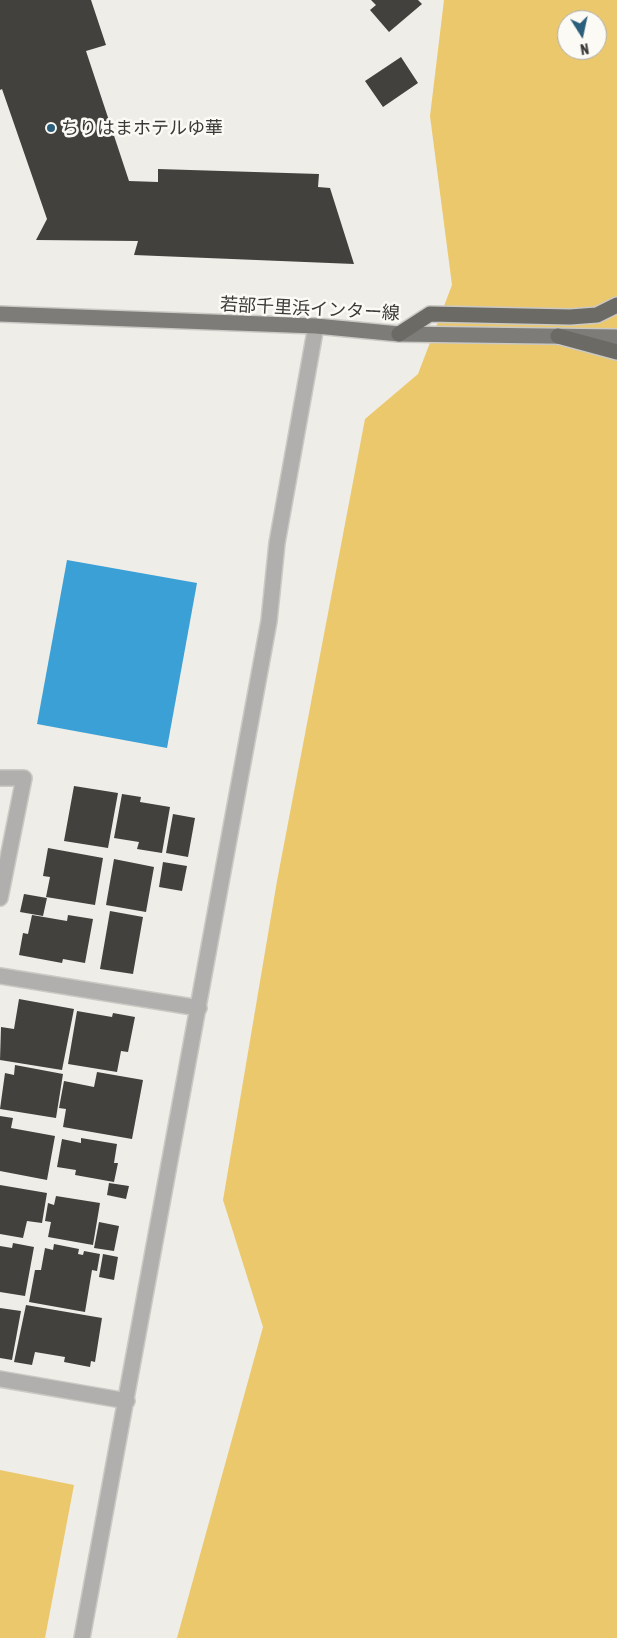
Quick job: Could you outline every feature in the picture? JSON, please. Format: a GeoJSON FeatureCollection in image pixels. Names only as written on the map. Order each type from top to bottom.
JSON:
{"type":"FeatureCollection","features":[{"type":"Feature","properties":{"kind":"highway"},"geometry":{"type":"LineString","coordinates":[[399,334],[430,314],[570,317],[597,314],[617,306]]}},
{"type":"Feature","properties":{"kind":"highway"},"geometry":{"type":"LineString","coordinates":[[558,336],[617,352]]}},
{"type":"Feature","properties":{"kind":"main road","name":"若部千里浜インター線"},"geometry":{"type":"LineString","coordinates":[[0,314],[316,326],[399,334],[617,337]]}},
{"type":"Feature","properties":{"kind":"street"},"geometry":{"type":"LineString","coordinates":[[82,1638],[269,621],[277,543],[316,326]]}},
{"type":"Feature","properties":{"kind":"street"},"geometry":{"type":"LineString","coordinates":[[0,778],[24,778],[0,898]]}},
{"type":"Feature","properties":{"kind":"street"},"geometry":{"type":"LineString","coordinates":[[0,976],[199,1008]]}},
{"type":"Feature","properties":{"kind":"street"},"geometry":{"type":"LineString","coordinates":[[0,1379],[127,1401]]}},
{"type":"Feature","properties":{"kind":"shaded area"},"geometry":{"type":"Polygon","coordinates":[[[444,0],[617,0],[617,1638],[177,1638],[263,1327],[223,1200],[277,881],[365,419],[418,374],[452,285],[430,116],[444,0]]]}},
{"type":"Feature","properties":{"kind":"shaded area"},"geometry":{"type":"Polygon","coordinates":[[[0,1470],[74,1485],[45,1638],[0,1638],[0,1470]]]}},
{"type":"Feature","properties":{"kind":"water"},"geometry":{"type":"Polygon","coordinates":[[[67,560],[197,583],[167,748],[37,724],[67,560]]]}},
{"type":"Feature","properties":{"kind":"building"},"geometry":{"type":"Polygon","coordinates":[[[0,0],[91,0],[106,45],[86,51],[129,181],[158,182],[158,169],[319,174],[318,187],[330,188],[354,264],[134,255],[138,241],[36,240],[47,219],[2,89],[0,90],[0,0]]]}},
{"type":"Feature","properties":{"kind":"building"},"geometry":{"type":"Polygon","coordinates":[[[371,0],[418,0],[422,4],[389,32],[370,10],[376,5],[371,0]]]}},
{"type":"Feature","properties":{"kind":"building"},"geometry":{"type":"Polygon","coordinates":[[[401,57],[418,83],[383,107],[365,81],[401,57]]]}},
{"type":"Feature","properties":{"kind":"building"},"geometry":{"type":"Polygon","coordinates":[[[74,786],[118,793],[108,848],[64,841],[74,786]]]}},
{"type":"Feature","properties":{"kind":"building"},"geometry":{"type":"Polygon","coordinates":[[[122,794],[141,797],[140,802],[170,807],[162,853],[137,849],[139,842],[114,838],[122,794]]]}},
{"type":"Feature","properties":{"kind":"building"},"geometry":{"type":"Polygon","coordinates":[[[173,814],[195,818],[188,857],[166,853],[173,814]]]}},
{"type":"Feature","properties":{"kind":"building"},"geometry":{"type":"Polygon","coordinates":[[[48,848],[103,858],[95,905],[46,897],[50,877],[43,876],[48,848]]]}},
{"type":"Feature","properties":{"kind":"building"},"geometry":{"type":"Polygon","coordinates":[[[114,859],[154,867],[146,912],[106,905],[114,859]]]}},
{"type":"Feature","properties":{"kind":"building"},"geometry":{"type":"Polygon","coordinates":[[[163,862],[187,866],[182,891],[159,887],[163,862]]]}},
{"type":"Feature","properties":{"kind":"building"},"geometry":{"type":"Polygon","coordinates":[[[24,894],[47,898],[43,916],[20,912],[24,894]]]}},
{"type":"Feature","properties":{"kind":"building"},"geometry":{"type":"Polygon","coordinates":[[[110,911],[143,917],[133,974],[100,969],[110,911]]]}},
{"type":"Feature","properties":{"kind":"building"},"geometry":{"type":"Polygon","coordinates":[[[32,915],[67,921],[68,915],[93,919],[85,963],[63,959],[62,963],[19,955],[23,933],[28,934],[32,915]]]}},
{"type":"Feature","properties":{"kind":"building"},"geometry":{"type":"Polygon","coordinates":[[[19,999],[74,1009],[62,1070],[0,1060],[1,1027],[14,1029],[19,999]]]}},
{"type":"Feature","properties":{"kind":"building"},"geometry":{"type":"Polygon","coordinates":[[[77,1011],[112,1017],[113,1013],[135,1017],[128,1052],[121,1051],[117,1072],[68,1064],[77,1011]]]}},
{"type":"Feature","properties":{"kind":"building"},"geometry":{"type":"Polygon","coordinates":[[[15,1065],[63,1074],[56,1118],[0,1109],[5,1073],[14,1075],[15,1065]]]}},
{"type":"Feature","properties":{"kind":"building"},"geometry":{"type":"Polygon","coordinates":[[[97,1072],[143,1080],[132,1139],[63,1127],[66,1109],[59,1108],[64,1081],[94,1087],[97,1072]]]}},
{"type":"Feature","properties":{"kind":"building"},"geometry":{"type":"Polygon","coordinates":[[[0,1116],[13,1118],[11,1128],[55,1136],[47,1180],[0,1171],[0,1116]]]}},
{"type":"Feature","properties":{"kind":"building"},"geometry":{"type":"Polygon","coordinates":[[[81,1138],[117,1144],[114,1163],[118,1163],[114,1182],[75,1175],[76,1170],[57,1167],[62,1139],[81,1143],[81,1138]]]}},
{"type":"Feature","properties":{"kind":"building"},"geometry":{"type":"Polygon","coordinates":[[[109,1183],[129,1186],[126,1199],[107,1195],[109,1183]]]}},
{"type":"Feature","properties":{"kind":"building"},"geometry":{"type":"Polygon","coordinates":[[[0,1185],[47,1193],[42,1223],[27,1221],[23,1238],[0,1234],[0,1185]]]}},
{"type":"Feature","properties":{"kind":"building"},"geometry":{"type":"Polygon","coordinates":[[[56,1196],[100,1203],[93,1245],[48,1237],[51,1222],[45,1221],[48,1203],[54,1205],[56,1196]]]}},
{"type":"Feature","properties":{"kind":"building"},"geometry":{"type":"Polygon","coordinates":[[[99,1222],[119,1226],[114,1251],[94,1248],[99,1222]]]}},
{"type":"Feature","properties":{"kind":"building"},"geometry":{"type":"Polygon","coordinates":[[[13,1243],[34,1247],[25,1296],[0,1292],[0,1246],[12,1248],[13,1243]]]}},
{"type":"Feature","properties":{"kind":"building"},"geometry":{"type":"Polygon","coordinates":[[[54,1244],[79,1249],[78,1254],[83,1255],[84,1251],[100,1254],[97,1271],[92,1270],[85,1312],[29,1302],[35,1270],[41,1270],[45,1248],[53,1250],[54,1244]]]}},
{"type":"Feature","properties":{"kind":"building"},"geometry":{"type":"Polygon","coordinates":[[[103,1254],[118,1257],[114,1280],[99,1277],[103,1254]]]}},
{"type":"Feature","properties":{"kind":"building"},"geometry":{"type":"Polygon","coordinates":[[[26,1305],[102,1318],[95,1362],[91,1361],[90,1367],[64,1362],[65,1357],[35,1352],[32,1365],[14,1362],[26,1305]]]}},
{"type":"Feature","properties":{"kind":"building"},"geometry":{"type":"Polygon","coordinates":[[[0,1308],[21,1311],[12,1360],[0,1358],[0,1308]]]}},
{"type":"Feature","properties":{"kind":"place","name":"ちりはまホテルゆ華"},"geometry":{"type":"Point","coordinates":[51,128]}}]}
